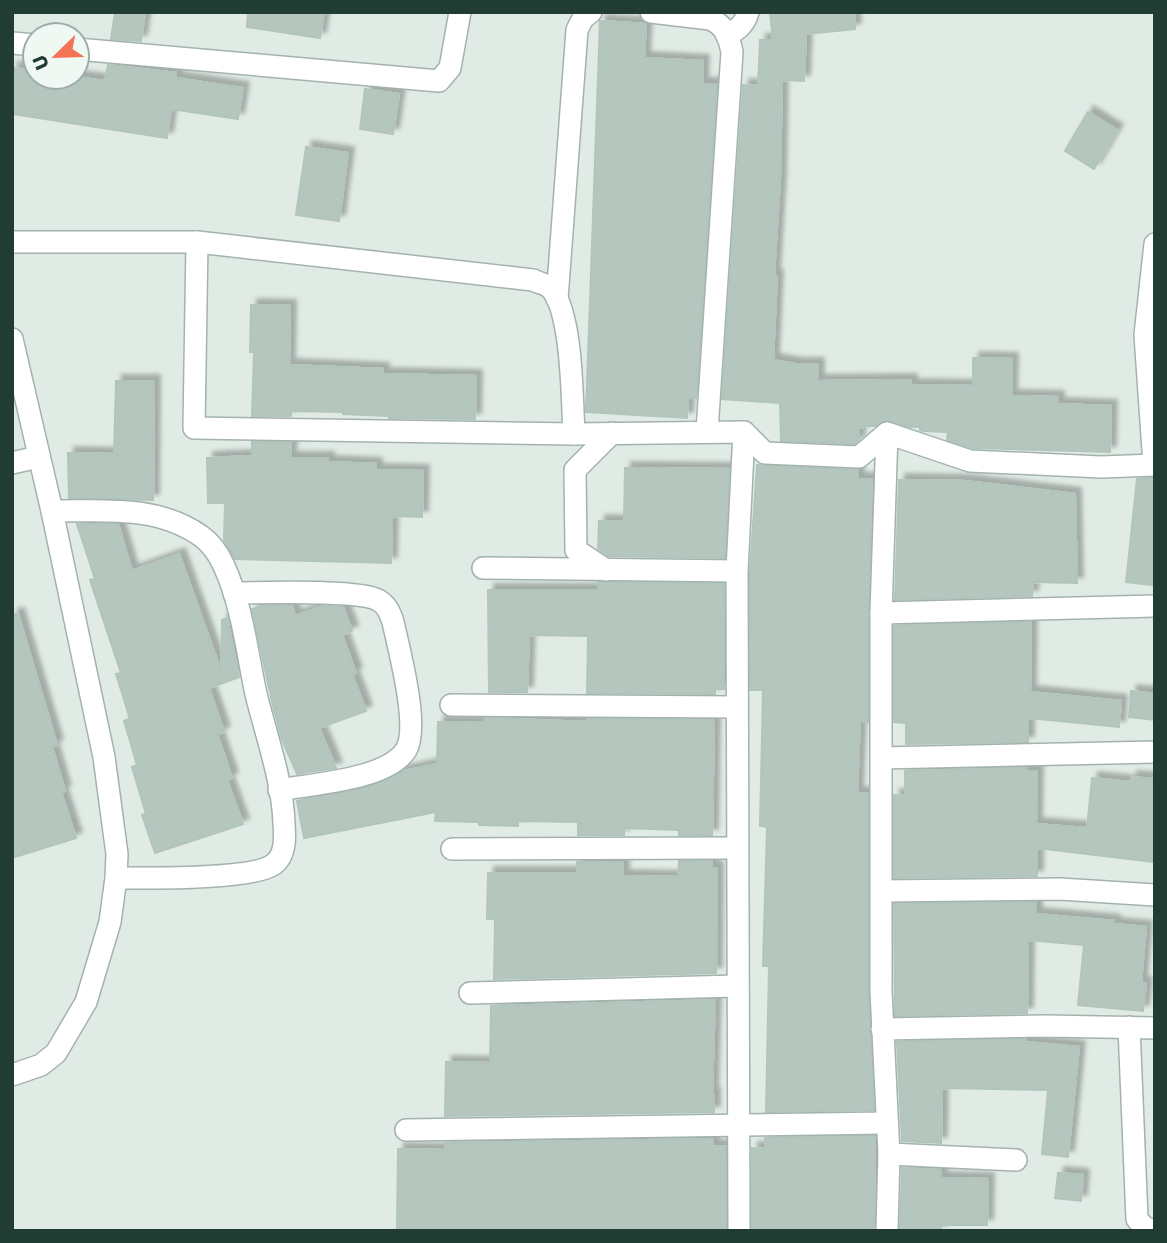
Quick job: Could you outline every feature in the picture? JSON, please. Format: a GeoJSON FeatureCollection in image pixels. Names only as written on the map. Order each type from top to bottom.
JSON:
{"type":"FeatureCollection","features":[{"type":"Feature","properties":{"kind":"street"},"geometry":{"type":"LineString","coordinates":[[91,50],[439,81],[450,68],[460,12]]}},
{"type":"Feature","properties":{"kind":"street"},"geometry":{"type":"LineString","coordinates":[[557,299],[577,30],[583,18],[590,12]]}},
{"type":"Feature","properties":{"kind":"street"},"geometry":{"type":"LineString","coordinates":[[651,12],[718,22],[727,36],[732,52],[707,431]]}},
{"type":"Feature","properties":{"kind":"street"},"geometry":{"type":"LineString","coordinates":[[727,36],[746,20],[748,12]]}},
{"type":"Feature","properties":{"kind":"street"},"geometry":{"type":"LineString","coordinates":[[12,242],[197,242],[533,280],[548,286],[557,299],[566,325],[574,434]]}},
{"type":"Feature","properties":{"kind":"street"},"geometry":{"type":"LineString","coordinates":[[197,242],[194,428],[574,434],[744,432],[765,453],[859,457],[887,433]]}},
{"type":"Feature","properties":{"kind":"street"},"geometry":{"type":"LineString","coordinates":[[887,433],[970,461],[1101,467],[1154,465],[1145,335],[1155,244]]}},
{"type":"Feature","properties":{"kind":"street"},"geometry":{"type":"LineString","coordinates":[[12,340],[52,511],[104,757],[117,854],[110,922],[86,1002],[57,1054],[41,1065],[12,1075]]}},
{"type":"Feature","properties":{"kind":"street"},"geometry":{"type":"LineString","coordinates":[[739,1231],[737,571],[744,432]]}},
{"type":"Feature","properties":{"kind":"street"},"geometry":{"type":"LineString","coordinates":[[606,570],[576,550],[575,470],[612,433]]}},
{"type":"Feature","properties":{"kind":"street"},"geometry":{"type":"LineString","coordinates":[[887,433],[881,612],[887,1231]]}},
{"type":"Feature","properties":{"kind":"street"},"geometry":{"type":"LineString","coordinates":[[12,463],[38,457]]}},
{"type":"Feature","properties":{"kind":"street"},"geometry":{"type":"LineString","coordinates":[[52,511],[153,514],[202,537],[215,550],[234,593],[279,790],[284,822],[284,849],[274,864],[252,871],[223,875],[116,878]]}},
{"type":"Feature","properties":{"kind":"street"},"geometry":{"type":"LineString","coordinates":[[483,568],[737,571]]}},
{"type":"Feature","properties":{"kind":"street"},"geometry":{"type":"LineString","coordinates":[[234,593],[367,596],[376,598],[385,605],[393,622],[410,705],[410,735],[405,751],[378,770],[279,790]]}},
{"type":"Feature","properties":{"kind":"street"},"geometry":{"type":"LineString","coordinates":[[881,612],[1155,606]]}},
{"type":"Feature","properties":{"kind":"street"},"geometry":{"type":"LineString","coordinates":[[451,705],[737,707]]}},
{"type":"Feature","properties":{"kind":"street"},"geometry":{"type":"LineString","coordinates":[[882,758],[1155,752]]}},
{"type":"Feature","properties":{"kind":"street"},"geometry":{"type":"LineString","coordinates":[[452,849],[737,848]]}},
{"type":"Feature","properties":{"kind":"street"},"geometry":{"type":"LineString","coordinates":[[882,891],[1060,890],[1155,895]]}},
{"type":"Feature","properties":{"kind":"street"},"geometry":{"type":"LineString","coordinates":[[470,993],[737,986]]}},
{"type":"Feature","properties":{"kind":"street"},"geometry":{"type":"LineString","coordinates":[[1129,1027],[1137,1219],[1145,1228],[1155,1230]]}},
{"type":"Feature","properties":{"kind":"street"},"geometry":{"type":"LineString","coordinates":[[883,1028],[1155,1028]]}},
{"type":"Feature","properties":{"kind":"street"},"geometry":{"type":"LineString","coordinates":[[406,1130],[887,1123]]}},
{"type":"Feature","properties":{"kind":"street"},"geometry":{"type":"LineString","coordinates":[[888,1154],[1016,1160]]}},
{"type":"Feature","properties":{"kind":"building"},"geometry":{"type":"Polygon","coordinates":[[[115,12],[145,12],[141,41],[111,39],[115,12]]]}},
{"type":"Feature","properties":{"kind":"building"},"geometry":{"type":"Polygon","coordinates":[[[248,12],[324,12],[320,38],[247,27],[248,12]]]}},
{"type":"Feature","properties":{"kind":"building"},"geometry":{"type":"Polygon","coordinates":[[[770,12],[854,12],[855,29],[806,34],[804,81],[782,80],[773,360],[818,364],[818,381],[911,380],[911,385],[973,386],[973,358],[1012,359],[1011,396],[1058,397],[1058,404],[1111,406],[1110,452],[972,448],[947,440],[948,432],[923,431],[920,427],[909,427],[887,420],[875,426],[859,428],[859,440],[854,444],[781,441],[780,403],[722,399],[743,85],[758,86],[760,40],[773,40],[770,12]]]}},
{"type":"Feature","properties":{"kind":"building"},"geometry":{"type":"Polygon","coordinates":[[[600,21],[646,24],[644,58],[703,61],[702,84],[717,84],[696,398],[688,397],[687,418],[586,412],[600,21]]]}},
{"type":"Feature","properties":{"kind":"building"},"geometry":{"type":"Polygon","coordinates":[[[108,65],[176,73],[176,78],[243,88],[238,119],[171,109],[167,138],[12,114],[12,68],[21,69],[21,91],[91,91],[91,79],[105,81],[108,65]]]}},
{"type":"Feature","properties":{"kind":"building"},"geometry":{"type":"Polygon","coordinates":[[[365,89],[399,94],[393,134],[360,129],[365,89]]]}},
{"type":"Feature","properties":{"kind":"building"},"geometry":{"type":"Polygon","coordinates":[[[1088,112],[1117,130],[1094,169],[1065,151],[1088,112]]]}},
{"type":"Feature","properties":{"kind":"building"},"geometry":{"type":"Polygon","coordinates":[[[306,147],[348,153],[339,221],[296,215],[306,147]]]}},
{"type":"Feature","properties":{"kind":"building"},"geometry":{"type":"Polygon","coordinates":[[[251,305],[290,306],[289,365],[383,369],[383,374],[476,376],[475,419],[389,418],[343,412],[291,411],[291,416],[252,416],[254,352],[250,352],[251,305]]]}},
{"type":"Feature","properties":{"kind":"building"},"geometry":{"type":"Polygon","coordinates":[[[116,381],[154,381],[153,500],[69,498],[68,453],[114,454],[116,381]]]}},
{"type":"Feature","properties":{"kind":"building"},"geometry":{"type":"Polygon","coordinates":[[[252,442],[291,443],[290,458],[328,458],[328,462],[376,464],[376,470],[423,471],[422,517],[392,516],[391,563],[235,559],[224,540],[225,503],[208,503],[207,458],[252,456],[252,442]]]}},
{"type":"Feature","properties":{"kind":"building"},"geometry":{"type":"Polygon","coordinates":[[[757,465],[858,470],[858,479],[872,479],[868,722],[860,722],[857,793],[868,794],[868,991],[874,1110],[766,1112],[769,966],[763,966],[767,827],[760,826],[763,690],[750,690],[750,571],[757,465]]]}},
{"type":"Feature","properties":{"kind":"building"},"geometry":{"type":"Polygon","coordinates":[[[625,468],[729,469],[725,558],[609,556],[598,549],[599,521],[624,522],[625,468]]]}},
{"type":"Feature","properties":{"kind":"building"},"geometry":{"type":"Polygon","coordinates":[[[1155,478],[1155,559],[1152,585],[1126,582],[1137,479],[1155,478]]]}},
{"type":"Feature","properties":{"kind":"building"},"geometry":{"type":"Polygon","coordinates":[[[899,480],[965,481],[1075,494],[1077,583],[1033,582],[1032,596],[895,600],[899,480]]]}},
{"type":"Feature","properties":{"kind":"building"},"geometry":{"type":"Polygon","coordinates":[[[77,524],[118,524],[132,571],[179,554],[221,671],[222,620],[227,618],[239,677],[209,688],[224,732],[217,734],[232,778],[227,780],[243,824],[155,853],[142,815],[146,814],[132,767],[137,765],[124,721],[130,719],[116,674],[121,673],[90,580],[95,579],[77,524]]]}},
{"type":"Feature","properties":{"kind":"building"},"geometry":{"type":"Polygon","coordinates":[[[598,582],[724,584],[724,689],[715,689],[715,694],[587,693],[588,636],[529,635],[527,692],[489,692],[488,590],[598,590],[598,582]]]}},
{"type":"Feature","properties":{"kind":"building"},"geometry":{"type":"Polygon","coordinates":[[[292,605],[295,616],[323,606],[343,607],[352,631],[342,635],[356,673],[352,674],[366,711],[319,728],[336,768],[297,774],[282,740],[252,609],[292,605]]]}},
{"type":"Feature","properties":{"kind":"building"},"geometry":{"type":"Polygon","coordinates":[[[18,614],[57,745],[52,747],[65,791],[61,792],[76,838],[12,858],[12,615],[18,614]]]}},
{"type":"Feature","properties":{"kind":"building"},"geometry":{"type":"Polygon","coordinates":[[[1031,622],[1030,692],[1121,701],[1119,727],[1028,718],[1028,742],[906,744],[906,723],[894,722],[894,626],[1031,622]]]}},
{"type":"Feature","properties":{"kind":"building"},"geometry":{"type":"Polygon","coordinates":[[[1131,691],[1155,694],[1155,720],[1129,717],[1131,691]]]}},
{"type":"Feature","properties":{"kind":"building"},"geometry":{"type":"Polygon","coordinates":[[[488,718],[587,722],[587,719],[714,720],[712,835],[679,835],[679,830],[624,828],[624,835],[578,835],[578,822],[518,821],[518,826],[479,825],[479,822],[435,821],[436,812],[304,838],[297,801],[369,787],[404,771],[437,764],[438,722],[483,723],[488,718]]]}},
{"type":"Feature","properties":{"kind":"building"},"geometry":{"type":"Polygon","coordinates":[[[1027,768],[1027,771],[1037,771],[1036,824],[1087,828],[1092,778],[1131,782],[1131,777],[1155,779],[1152,836],[1155,837],[1155,862],[1037,848],[1037,876],[894,878],[894,795],[905,796],[905,771],[1027,768]]]}},
{"type":"Feature","properties":{"kind":"building"},"geometry":{"type":"Polygon","coordinates":[[[679,861],[712,861],[712,868],[717,868],[716,973],[494,979],[495,919],[487,919],[488,873],[577,873],[577,862],[623,862],[623,876],[678,877],[679,861]]]}},
{"type":"Feature","properties":{"kind":"building"},"geometry":{"type":"Polygon","coordinates":[[[1036,902],[1036,914],[1114,921],[1114,924],[1146,927],[1141,983],[1146,983],[1143,1011],[1078,1005],[1084,945],[1028,940],[1027,1013],[895,1016],[894,904],[1036,902]]]}},
{"type":"Feature","properties":{"kind":"building"},"geometry":{"type":"Polygon","coordinates":[[[715,1000],[712,1094],[714,1112],[445,1116],[446,1062],[490,1063],[491,1006],[715,1000]]]}},
{"type":"Feature","properties":{"kind":"building"},"geometry":{"type":"Polygon","coordinates":[[[1026,1039],[1026,1042],[1079,1047],[1068,1157],[1042,1154],[1048,1090],[942,1088],[941,1143],[902,1141],[897,1042],[1026,1039]]]}},
{"type":"Feature","properties":{"kind":"building"},"geometry":{"type":"Polygon","coordinates":[[[875,1136],[874,1231],[752,1231],[752,1148],[765,1149],[765,1138],[875,1136]]]}},
{"type":"Feature","properties":{"kind":"building"},"geometry":{"type":"Polygon","coordinates":[[[713,1139],[713,1146],[726,1146],[726,1231],[397,1231],[398,1149],[445,1150],[445,1143],[713,1139]]]}},
{"type":"Feature","properties":{"kind":"building"},"geometry":{"type":"Polygon","coordinates":[[[902,1168],[941,1170],[941,1178],[988,1179],[987,1225],[941,1225],[941,1231],[900,1231],[902,1168]]]}},
{"type":"Feature","properties":{"kind":"building"},"geometry":{"type":"Polygon","coordinates":[[[1058,1173],[1083,1175],[1081,1201],[1055,1198],[1058,1173]]]}}]}
